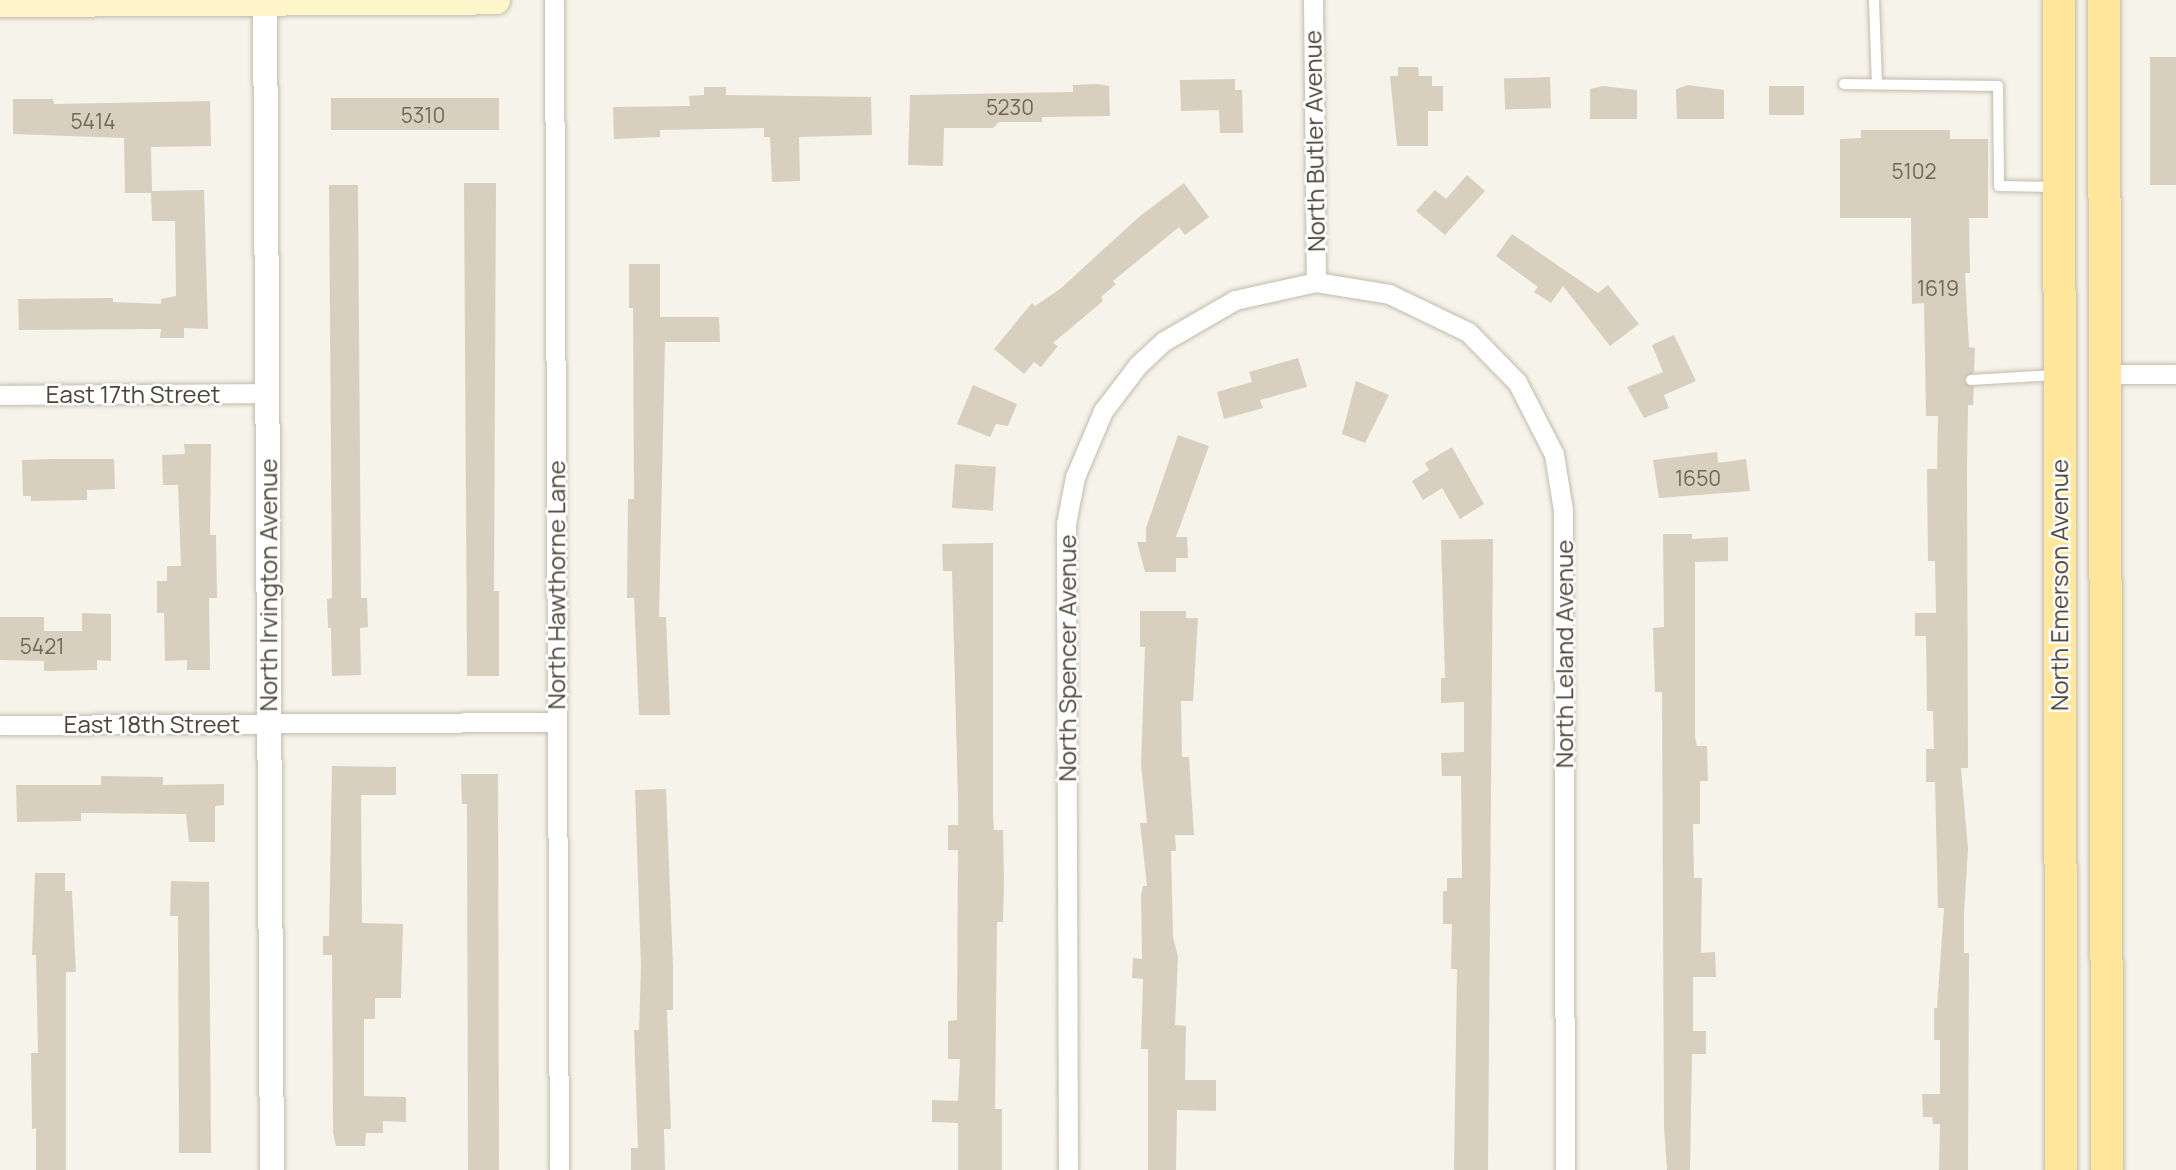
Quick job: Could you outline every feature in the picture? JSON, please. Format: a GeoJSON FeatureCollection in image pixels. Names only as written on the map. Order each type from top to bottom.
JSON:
{"type":"FeatureCollection","features":[{"type":"Feature","properties":{"kind":"main road"},"geometry":{"type":"LineString","coordinates":[[0,3],[496,0]]}},
{"type":"Feature","properties":{"kind":"main road","name":"North Emerson Avenue"},"geometry":{"type":"LineString","coordinates":[[2059,0],[2060,1170]]}},
{"type":"Feature","properties":{"kind":"main road","name":"North Emerson Avenue"},"geometry":{"type":"LineString","coordinates":[[2104,0],[2106,1170]]}},
{"type":"Feature","properties":{"kind":"street","name":"North Irvington Avenue"},"geometry":{"type":"LineString","coordinates":[[265,0],[272,1170]]}},
{"type":"Feature","properties":{"kind":"street","name":"North Hawthorne Lane"},"geometry":{"type":"LineString","coordinates":[[554,0],[559,1170]]}},
{"type":"Feature","properties":{"kind":"street","name":"North Butler Avenue"},"geometry":{"type":"LineString","coordinates":[[1313,0],[1316,282]]}},
{"type":"Feature","properties":{"kind":"street","name":"North Spencer Avenue"},"geometry":{"type":"LineString","coordinates":[[1068,1170],[1066,524],[1075,477],[1102,411],[1164,341],[1235,300],[1316,282]]}},
{"type":"Feature","properties":{"kind":"street","name":"North Leland Avenue"},"geometry":{"type":"LineString","coordinates":[[1316,282],[1389,294],[1468,332],[1524,391],[1554,454],[1563,510],[1565,1170]]}},
{"type":"Feature","properties":{"kind":"street"},"geometry":{"type":"LineString","coordinates":[[2104,374],[2176,374]]}},
{"type":"Feature","properties":{"kind":"street","name":"East 17th Street"},"geometry":{"type":"LineString","coordinates":[[0,395],[267,393]]}},
{"type":"Feature","properties":{"kind":"street","name":"East 18th Street"},"geometry":{"type":"LineString","coordinates":[[0,725],[556,722]]}},
{"type":"Feature","properties":{"kind":"lane"},"geometry":{"type":"LineString","coordinates":[[1874,0],[1877,84]]}},
{"type":"Feature","properties":{"kind":"lane"},"geometry":{"type":"LineString","coordinates":[[1844,84],[1998,86],[1998,186],[2059,187]]}},
{"type":"Feature","properties":{"kind":"lane"},"geometry":{"type":"LineString","coordinates":[[1971,380],[2059,375]]}},
{"type":"Feature","properties":{"kind":"building"},"geometry":{"type":"Polygon","coordinates":[[[2150,57],[2176,57],[2176,185],[2150,185],[2150,57]]]}},
{"type":"Feature","properties":{"kind":"building"},"geometry":{"type":"Polygon","coordinates":[[[1398,67],[1418,67],[1419,76],[1432,76],[1432,86],[1443,86],[1443,111],[1428,111],[1428,146],[1397,146],[1390,76],[1398,76],[1398,67]]]}},
{"type":"Feature","properties":{"kind":"building"},"geometry":{"type":"Polygon","coordinates":[[[1550,77],[1551,108],[1505,110],[1504,79],[1550,77]]]}},
{"type":"Feature","properties":{"kind":"building"},"geometry":{"type":"Polygon","coordinates":[[[1235,79],[1235,90],[1242,90],[1243,133],[1220,133],[1219,110],[1181,111],[1180,80],[1235,79]]]}},
{"type":"Feature","properties":{"kind":"building"},"geometry":{"type":"Polygon","coordinates":[[[1073,85],[1109,86],[1110,116],[1042,117],[1042,122],[999,122],[993,128],[944,128],[943,166],[908,165],[910,95],[1073,92],[1073,85]]]}},
{"type":"Feature","properties":{"kind":"building"},"geometry":{"type":"Polygon","coordinates":[[[1688,85],[1724,90],[1724,119],[1677,119],[1676,89],[1688,85]]]}},
{"type":"Feature","properties":{"kind":"building"},"geometry":{"type":"Polygon","coordinates":[[[1603,86],[1637,90],[1637,119],[1590,119],[1590,89],[1603,86]]]}},
{"type":"Feature","properties":{"kind":"building"},"geometry":{"type":"Polygon","coordinates":[[[1769,86],[1804,86],[1804,115],[1769,115],[1769,86]]]}},
{"type":"Feature","properties":{"kind":"building"},"geometry":{"type":"Polygon","coordinates":[[[704,87],[726,87],[726,95],[871,97],[872,135],[799,137],[800,181],[772,182],[770,137],[764,137],[764,128],[660,130],[660,137],[614,139],[613,107],[690,106],[689,96],[704,95],[704,87]]]}},
{"type":"Feature","properties":{"kind":"building"},"geometry":{"type":"Polygon","coordinates":[[[331,98],[499,98],[499,130],[331,130],[331,98]]]}},
{"type":"Feature","properties":{"kind":"building"},"geometry":{"type":"Polygon","coordinates":[[[13,99],[53,99],[54,104],[210,101],[211,146],[151,147],[152,191],[204,190],[208,329],[184,328],[184,338],[160,338],[161,329],[19,330],[18,299],[113,298],[113,302],[161,304],[161,299],[176,296],[175,221],[152,221],[151,193],[125,193],[124,138],[13,134],[13,99]]]}},
{"type":"Feature","properties":{"kind":"building"},"geometry":{"type":"Polygon","coordinates":[[[1861,130],[1950,130],[1950,139],[1988,139],[1988,218],[1969,218],[1970,273],[1965,273],[1969,347],[1975,348],[1974,372],[1964,380],[1974,387],[1973,405],[1968,405],[1967,468],[1968,768],[1961,768],[1968,849],[1964,953],[1969,953],[1968,1170],[1939,1170],[1940,1124],[1933,1124],[1932,1117],[1923,1117],[1922,1094],[1940,1094],[1940,1040],[1934,1040],[1934,1008],[1937,1008],[1944,908],[1938,908],[1935,782],[1926,782],[1926,749],[1934,749],[1933,711],[1927,711],[1926,636],[1915,636],[1915,613],[1936,613],[1935,561],[1928,561],[1927,469],[1937,469],[1938,416],[1926,416],[1924,303],[1912,304],[1911,218],[1840,218],[1840,139],[1861,138],[1861,130]]]}},
{"type":"Feature","properties":{"kind":"building"},"geometry":{"type":"Polygon","coordinates":[[[1467,175],[1485,191],[1445,235],[1416,211],[1435,190],[1446,199],[1467,175]]]}},
{"type":"Feature","properties":{"kind":"building"},"geometry":{"type":"Polygon","coordinates":[[[464,183],[496,183],[494,591],[499,591],[499,676],[467,676],[464,183]]]}},
{"type":"Feature","properties":{"kind":"building"},"geometry":{"type":"Polygon","coordinates":[[[1184,183],[1209,217],[1185,235],[1179,227],[1113,281],[1116,284],[1101,297],[1103,301],[1053,343],[1058,346],[1041,367],[1034,362],[1024,374],[994,349],[1032,303],[1035,306],[1060,289],[1140,216],[1184,183]]]}},
{"type":"Feature","properties":{"kind":"building"},"geometry":{"type":"Polygon","coordinates":[[[329,185],[358,185],[361,598],[367,598],[368,627],[360,628],[361,675],[332,676],[331,628],[328,628],[327,599],[332,598],[329,185]]]}},
{"type":"Feature","properties":{"kind":"building"},"geometry":{"type":"Polygon","coordinates":[[[1512,234],[1598,293],[1608,285],[1639,324],[1610,346],[1563,286],[1551,303],[1534,292],[1538,287],[1496,256],[1512,234]]]}},
{"type":"Feature","properties":{"kind":"building"},"geometry":{"type":"Polygon","coordinates":[[[629,264],[660,264],[660,317],[719,317],[720,342],[665,342],[659,617],[666,617],[670,715],[639,715],[634,598],[627,598],[628,499],[634,499],[633,308],[629,308],[629,264]]]}},
{"type":"Feature","properties":{"kind":"building"},"geometry":{"type":"Polygon","coordinates":[[[1674,335],[1696,381],[1664,395],[1669,408],[1644,418],[1627,387],[1663,372],[1652,345],[1674,335]]]}},
{"type":"Feature","properties":{"kind":"building"},"geometry":{"type":"Polygon","coordinates":[[[1298,358],[1307,387],[1260,400],[1263,408],[1224,419],[1217,392],[1252,382],[1249,372],[1298,358]]]}},
{"type":"Feature","properties":{"kind":"building"},"geometry":{"type":"Polygon","coordinates":[[[1356,381],[1389,395],[1365,443],[1342,434],[1356,381]]]}},
{"type":"Feature","properties":{"kind":"building"},"geometry":{"type":"Polygon","coordinates":[[[973,385],[1017,404],[1008,426],[996,424],[990,437],[957,424],[973,385]]]}},
{"type":"Feature","properties":{"kind":"building"},"geometry":{"type":"Polygon","coordinates":[[[1178,435],[1209,446],[1176,537],[1187,537],[1188,558],[1176,558],[1176,572],[1145,572],[1137,542],[1146,542],[1146,528],[1178,435]]]}},
{"type":"Feature","properties":{"kind":"building"},"geometry":{"type":"Polygon","coordinates":[[[184,444],[211,444],[210,535],[216,535],[217,598],[209,598],[210,670],[187,670],[187,660],[165,661],[164,613],[157,613],[157,581],[167,581],[167,566],[181,566],[178,485],[163,485],[162,455],[185,454],[184,444]]]}},
{"type":"Feature","properties":{"kind":"building"},"geometry":{"type":"Polygon","coordinates":[[[1452,447],[1484,504],[1460,519],[1442,488],[1423,500],[1412,481],[1429,470],[1425,463],[1452,447]]]}},
{"type":"Feature","properties":{"kind":"building"},"geometry":{"type":"Polygon","coordinates":[[[1717,452],[1718,463],[1746,459],[1750,491],[1659,498],[1653,460],[1717,452]]]}},
{"type":"Feature","properties":{"kind":"building"},"geometry":{"type":"Polygon","coordinates":[[[114,459],[115,489],[87,490],[87,500],[31,501],[31,496],[23,496],[22,460],[114,459]]]}},
{"type":"Feature","properties":{"kind":"building"},"geometry":{"type":"Polygon","coordinates":[[[955,464],[996,467],[993,511],[952,508],[955,464]]]}},
{"type":"Feature","properties":{"kind":"building"},"geometry":{"type":"Polygon","coordinates":[[[1663,534],[1692,534],[1692,539],[1728,537],[1728,561],[1695,562],[1695,737],[1697,746],[1707,746],[1708,781],[1700,781],[1700,824],[1693,824],[1694,878],[1702,878],[1701,953],[1715,952],[1716,977],[1693,977],[1693,1031],[1706,1031],[1706,1054],[1692,1054],[1690,1170],[1667,1170],[1664,1127],[1662,692],[1655,692],[1653,628],[1664,627],[1663,534]]]}},
{"type":"Feature","properties":{"kind":"building"},"geometry":{"type":"Polygon","coordinates":[[[1493,539],[1488,1170],[1454,1170],[1457,969],[1451,969],[1452,924],[1443,924],[1443,891],[1447,891],[1447,878],[1462,878],[1461,776],[1442,776],[1441,753],[1464,752],[1464,702],[1441,703],[1441,678],[1445,678],[1441,540],[1493,539]]]}},
{"type":"Feature","properties":{"kind":"building"},"geometry":{"type":"Polygon","coordinates":[[[993,543],[993,815],[994,830],[1003,830],[1004,883],[1003,922],[997,922],[995,1109],[1002,1109],[1002,1170],[958,1170],[958,1123],[932,1122],[932,1100],[958,1101],[960,1059],[948,1059],[948,1021],[957,1020],[958,850],[948,850],[948,825],[958,825],[958,800],[952,571],[943,571],[942,544],[993,543]]]}},
{"type":"Feature","properties":{"kind":"building"},"geometry":{"type":"Polygon","coordinates":[[[1140,611],[1186,611],[1186,618],[1198,618],[1193,701],[1181,701],[1182,757],[1189,757],[1194,835],[1175,835],[1176,851],[1171,851],[1173,937],[1178,956],[1175,1025],[1186,1026],[1185,1080],[1216,1080],[1216,1111],[1177,1110],[1176,1170],[1148,1170],[1148,1049],[1141,1049],[1143,979],[1132,978],[1133,958],[1142,959],[1141,896],[1143,886],[1147,886],[1140,823],[1147,823],[1141,764],[1145,647],[1140,647],[1140,611]]]}},
{"type":"Feature","properties":{"kind":"building"},"geometry":{"type":"Polygon","coordinates":[[[82,613],[111,614],[111,661],[97,660],[97,670],[44,671],[44,661],[0,660],[0,617],[44,617],[44,631],[82,631],[82,613]]]}},
{"type":"Feature","properties":{"kind":"building"},"geometry":{"type":"Polygon","coordinates":[[[332,766],[396,767],[396,795],[361,795],[362,923],[403,924],[401,998],[375,998],[375,1019],[364,1019],[364,1096],[406,1097],[406,1122],[383,1121],[383,1133],[366,1133],[365,1146],[336,1146],[333,1132],[332,955],[323,955],[323,936],[329,936],[332,766]]]}},
{"type":"Feature","properties":{"kind":"building"},"geometry":{"type":"Polygon","coordinates":[[[461,774],[498,774],[499,1170],[468,1170],[467,804],[462,804],[461,774]]]}},
{"type":"Feature","properties":{"kind":"building"},"geometry":{"type":"Polygon","coordinates":[[[101,776],[163,777],[163,785],[224,784],[224,805],[215,806],[215,842],[189,842],[186,814],[81,813],[81,821],[17,822],[16,785],[101,785],[101,776]]]}},
{"type":"Feature","properties":{"kind":"building"},"geometry":{"type":"Polygon","coordinates":[[[666,789],[673,966],[673,1010],[667,1010],[671,1129],[664,1129],[665,1170],[631,1170],[631,1148],[638,1148],[634,1030],[639,1030],[641,966],[635,790],[666,789]]]}},
{"type":"Feature","properties":{"kind":"building"},"geometry":{"type":"Polygon","coordinates":[[[35,873],[65,873],[65,891],[72,891],[76,972],[66,972],[66,1170],[36,1170],[36,1128],[32,1129],[31,1053],[38,1053],[36,955],[32,955],[35,873]]]}},
{"type":"Feature","properties":{"kind":"building"},"geometry":{"type":"Polygon","coordinates":[[[171,881],[209,882],[211,1153],[179,1153],[178,916],[170,916],[171,881]]]}}]}
